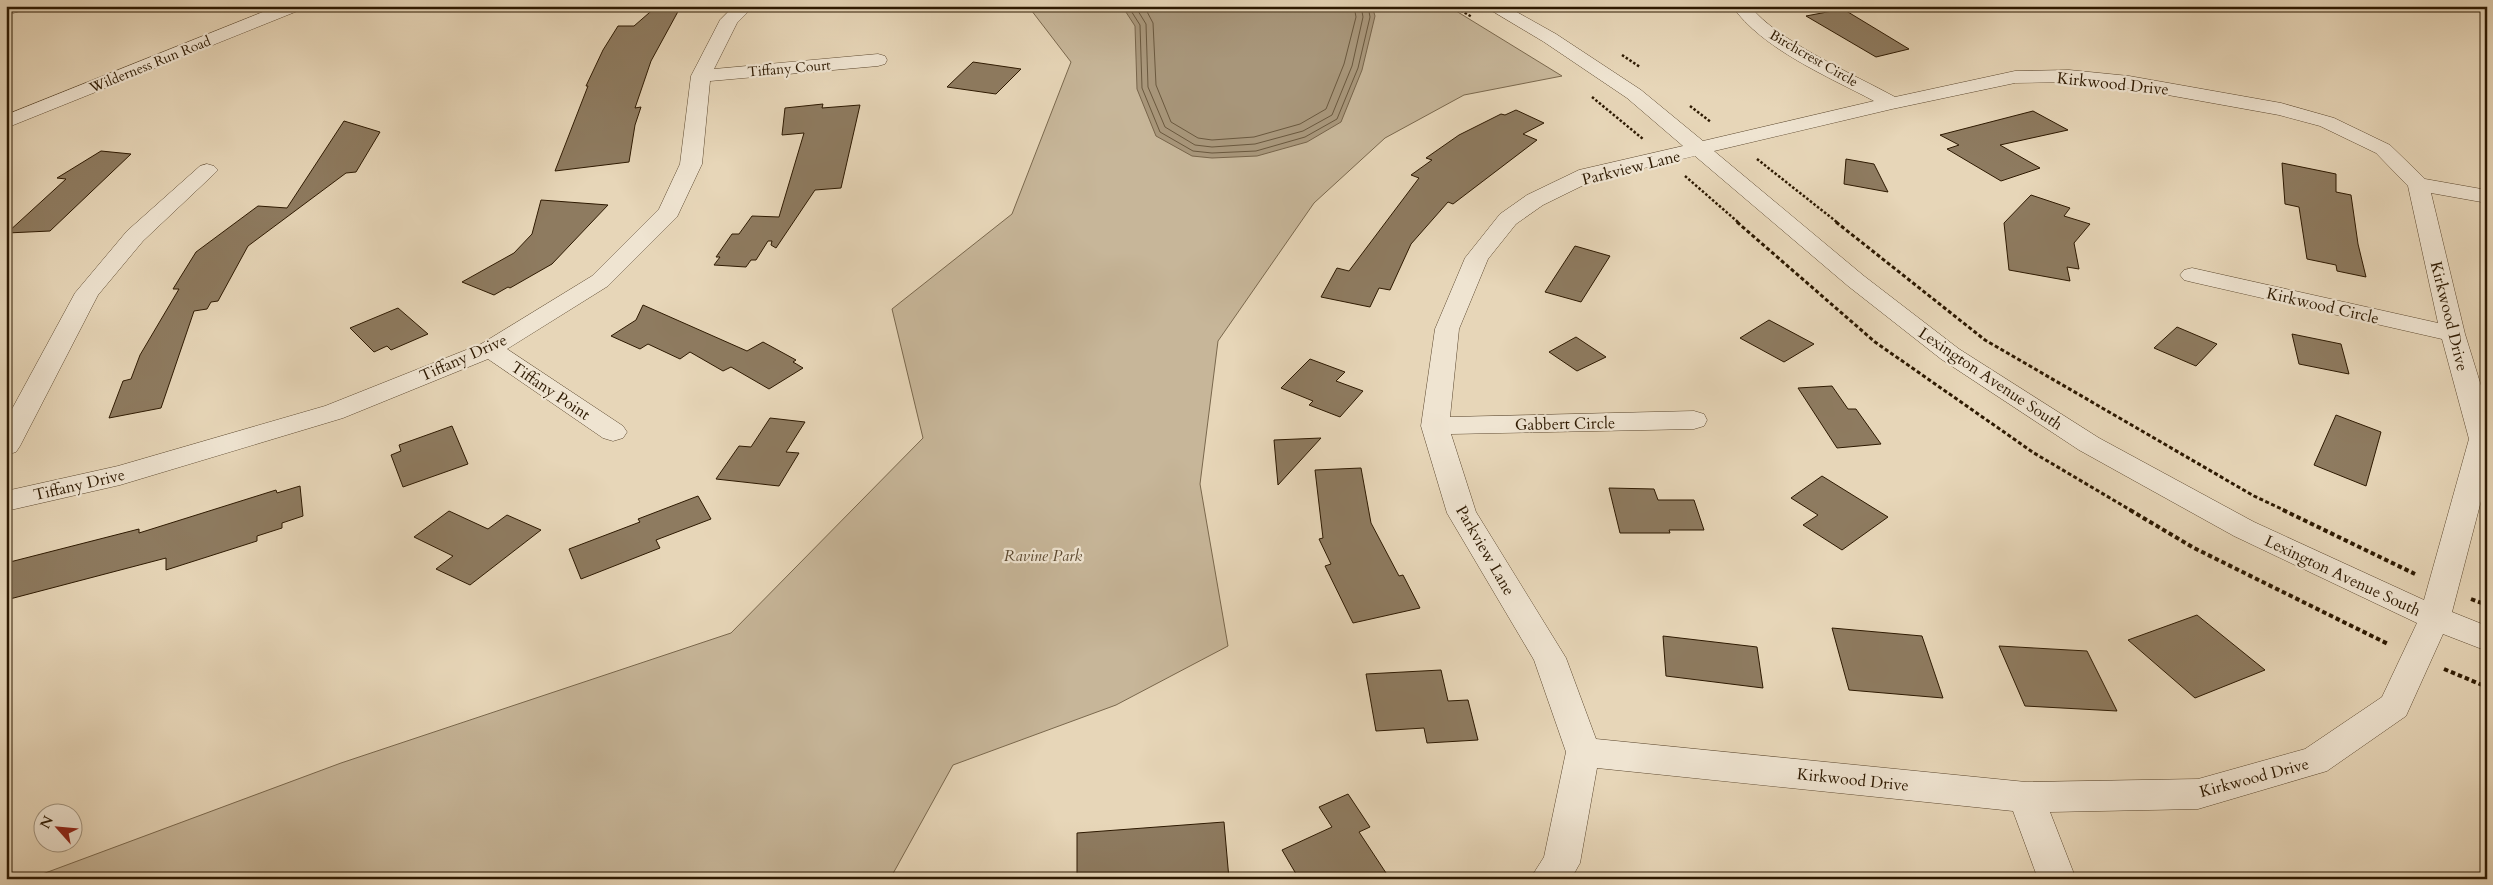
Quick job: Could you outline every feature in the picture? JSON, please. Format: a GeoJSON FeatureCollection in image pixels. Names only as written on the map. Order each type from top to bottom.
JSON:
{"type":"FeatureCollection","features":[{"type":"Feature","properties":{"kind":"street"},"geometry":{"type":"LineString","coordinates":[[6,10],[18,6]]}},
{"type":"Feature","properties":{"kind":"street","name":"Wilderness Run Road"},"geometry":{"type":"LineString","coordinates":[[6,122],[294,6]]}},
{"type":"Feature","properties":{"kind":"street","name":"Tiffany Drive"},"geometry":{"type":"LineString","coordinates":[[6,501],[120,474],[334,412],[490,349],[600,281],[669,212],[691,164],[701,76],[729,20],[745,6]]}},
{"type":"Feature","properties":{"kind":"street","name":"Lexington Avenue South"},"geometry":{"type":"LineString","coordinates":[[1493,6],[1550,38],[1634,94],[1856,281],[1950,354],[2081,439],[2244,528],[2435,618],[2487,639]]}},
{"type":"Feature","properties":{"kind":"street","name":"Birchcrest Circle"},"geometry":{"type":"LineString","coordinates":[[1741,6],[1743,12],[1775,38],[1892,103]]}},
{"type":"Feature","properties":{"kind":"street","name":"Tiffany Court"},"geometry":{"type":"LineString","coordinates":[[701,76],[878,60]]}},
{"type":"Feature","properties":{"kind":"street","name":"Kirkwood Drive"},"geometry":{"type":"LineString","coordinates":[[1583,752],[2026,797],[2198,794],[2315,761],[2394,706],[2435,618],[2485,439],[2453,334],[2418,184],[2383,149],[2328,122],[2281,109],[2129,82],[2069,76],[2015,77],[1892,103],[1701,149]]}},
{"type":"Feature","properties":{"kind":"street","name":"Parkview Lane"},"geometry":{"type":"LineString","coordinates":[[1583,752],[1550,658],[1462,513],[1435,426],[1447,329],[1477,258],[1508,219],[1535,200],[1587,175],[1701,149]]}},
{"type":"Feature","properties":{"kind":"street"},"geometry":{"type":"LineString","coordinates":[[6,446],[87,293],[135,236],[208,170]]}},
{"type":"Feature","properties":{"kind":"street"},"geometry":{"type":"LineString","coordinates":[[2418,184],[2487,197]]}},
{"type":"Feature","properties":{"kind":"street","name":"Kirkwood Circle"},"geometry":{"type":"LineString","coordinates":[[2192,275],[2453,334]]}},
{"type":"Feature","properties":{"kind":"street","name":"Tiffany Point"},"geometry":{"type":"LineString","coordinates":[[490,349],[613,432]]}},
{"type":"Feature","properties":{"kind":"street","name":"Gabbert Circle"},"geometry":{"type":"LineString","coordinates":[[1435,426],[1694,420]]}},
{"type":"Feature","properties":{"kind":"street"},"geometry":{"type":"LineString","coordinates":[[1549,879],[1561,863],[1583,752]]}},
{"type":"Feature","properties":{"kind":"street"},"geometry":{"type":"LineString","coordinates":[[2026,797],[2058,879]]}},
{"type":"Feature","properties":{"kind":"path"},"geometry":{"type":"LineString","coordinates":[[1616,52],[1641,68]]}},
{"type":"Feature","properties":{"kind":"path"},"geometry":{"type":"LineString","coordinates":[[1688,104],[1985,340],[2254,496],[2443,588],[2487,605]]}},
{"type":"Feature","properties":{"kind":"green space","name":"Ravine Park"},"geometry":{"type":"Polygon","coordinates":[[[1028,6],[1448,6],[1562,76],[1464,95],[1385,138],[1314,203],[1218,341],[1200,484],[1228,646],[1116,705],[953,765],[890,879],[29,879],[341,763],[731,633],[923,438],[892,309],[1012,214],[1071,62],[1028,6]]]}},
{"type":"Feature","properties":{"kind":"water"},"geometry":{"type":"Polygon","coordinates":[[[1122,6],[1372,6],[1375,16],[1362,70],[1341,122],[1307,142],[1257,156],[1212,158],[1192,156],[1156,136],[1137,89],[1135,26],[1122,6]]]}},
{"type":"Feature","properties":{"kind":"building"},"geometry":{"type":"Polygon","coordinates":[[[657,6],[681,6],[651,61],[635,108],[641,107],[635,125],[629,162],[555,171],[588,86],[586,86],[603,50],[618,26],[634,26],[657,6]]]}},
{"type":"Feature","properties":{"kind":"building"},"geometry":{"type":"Polygon","coordinates":[[[1843,9],[1909,49],[1876,57],[1806,16],[1843,9]]]}},
{"type":"Feature","properties":{"kind":"building"},"geometry":{"type":"Polygon","coordinates":[[[973,62],[1021,69],[996,94],[947,87],[973,62]]]}},
{"type":"Feature","properties":{"kind":"building"},"geometry":{"type":"Polygon","coordinates":[[[823,104],[822,108],[860,105],[841,188],[815,190],[776,248],[771,245],[772,241],[768,241],[756,260],[751,260],[746,267],[714,265],[720,257],[716,257],[732,234],[739,234],[752,216],[779,217],[804,133],[782,135],[785,108],[823,104]]]}},
{"type":"Feature","properties":{"kind":"building"},"geometry":{"type":"Polygon","coordinates":[[[1516,110],[1544,123],[1523,134],[1537,140],[1453,204],[1448,202],[1411,244],[1390,290],[1379,288],[1370,307],[1321,297],[1337,268],[1349,271],[1419,178],[1411,175],[1432,160],[1426,158],[1459,135],[1501,114],[1505,115],[1516,110]]]}},
{"type":"Feature","properties":{"kind":"building"},"geometry":{"type":"Polygon","coordinates":[[[2033,111],[2068,130],[2000,145],[2040,168],[2001,181],[1947,149],[1959,145],[1940,135],[2033,111]]]}},
{"type":"Feature","properties":{"kind":"building"},"geometry":{"type":"Polygon","coordinates":[[[344,121],[380,132],[356,172],[346,173],[248,246],[218,301],[211,302],[207,309],[194,311],[161,408],[109,418],[123,381],[131,379],[140,355],[179,289],[173,289],[196,252],[258,206],[287,208],[344,121]]]}},
{"type":"Feature","properties":{"kind":"building"},"geometry":{"type":"Polygon","coordinates":[[[101,151],[131,154],[50,231],[7,233],[66,179],[57,178],[101,151]]]}},
{"type":"Feature","properties":{"kind":"building"},"geometry":{"type":"Polygon","coordinates":[[[1846,159],[1874,164],[1888,192],[1844,184],[1846,159]]]}},
{"type":"Feature","properties":{"kind":"building"},"geometry":{"type":"Polygon","coordinates":[[[2282,163],[2336,174],[2336,192],[2351,195],[2358,244],[2366,277],[2337,271],[2336,265],[2307,259],[2299,207],[2285,204],[2282,163]]]}},
{"type":"Feature","properties":{"kind":"building"},"geometry":{"type":"Polygon","coordinates":[[[2031,195],[2070,208],[2064,216],[2090,224],[2074,243],[2079,269],[2067,267],[2070,281],[2009,270],[2004,223],[2031,195]]]}},
{"type":"Feature","properties":{"kind":"building"},"geometry":{"type":"Polygon","coordinates":[[[541,200],[608,205],[552,264],[510,288],[508,287],[494,295],[462,282],[514,253],[532,234],[541,200]]]}},
{"type":"Feature","properties":{"kind":"building"},"geometry":{"type":"Polygon","coordinates":[[[1575,246],[1610,256],[1581,302],[1545,292],[1575,246]]]}},
{"type":"Feature","properties":{"kind":"building"},"geometry":{"type":"Polygon","coordinates":[[[643,305],[747,351],[763,342],[796,360],[793,362],[803,368],[769,389],[731,367],[723,371],[690,352],[680,359],[648,344],[640,349],[611,336],[636,320],[643,305]]]}},
{"type":"Feature","properties":{"kind":"building"},"geometry":{"type":"Polygon","coordinates":[[[398,308],[428,334],[391,350],[387,346],[374,352],[350,328],[398,308]]]}},
{"type":"Feature","properties":{"kind":"building"},"geometry":{"type":"Polygon","coordinates":[[[1769,320],[1814,344],[1784,362],[1740,338],[1769,320]]]}},
{"type":"Feature","properties":{"kind":"building"},"geometry":{"type":"Polygon","coordinates":[[[2177,327],[2217,344],[2196,366],[2154,348],[2177,327]]]}},
{"type":"Feature","properties":{"kind":"building"},"geometry":{"type":"Polygon","coordinates":[[[2292,334],[2341,344],[2349,374],[2299,364],[2292,334]]]}},
{"type":"Feature","properties":{"kind":"building"},"geometry":{"type":"Polygon","coordinates":[[[1576,337],[1606,357],[1577,371],[1549,352],[1576,337]]]}},
{"type":"Feature","properties":{"kind":"building"},"geometry":{"type":"Polygon","coordinates":[[[1310,359],[1345,372],[1336,381],[1363,391],[1340,417],[1309,405],[1313,401],[1281,388],[1310,359]]]}},
{"type":"Feature","properties":{"kind":"building"},"geometry":{"type":"Polygon","coordinates":[[[1832,386],[1848,409],[1856,409],[1881,444],[1837,448],[1798,388],[1832,386]]]}},
{"type":"Feature","properties":{"kind":"building"},"geometry":{"type":"Polygon","coordinates":[[[2336,415],[2381,432],[2366,486],[2314,465],[2336,415]]]}},
{"type":"Feature","properties":{"kind":"building"},"geometry":{"type":"Polygon","coordinates":[[[770,418],[805,422],[786,452],[799,453],[779,486],[716,479],[739,446],[751,447],[770,418]]]}},
{"type":"Feature","properties":{"kind":"building"},"geometry":{"type":"Polygon","coordinates":[[[452,426],[468,464],[403,487],[391,455],[401,451],[399,445],[452,426]]]}},
{"type":"Feature","properties":{"kind":"building"},"geometry":{"type":"Polygon","coordinates":[[[1321,438],[1278,485],[1274,440],[1321,438]]]}},
{"type":"Feature","properties":{"kind":"building"},"geometry":{"type":"Polygon","coordinates":[[[1361,468],[1371,523],[1399,576],[1403,575],[1420,608],[1353,623],[1325,566],[1331,564],[1319,539],[1323,538],[1315,470],[1361,468]]]}},
{"type":"Feature","properties":{"kind":"building"},"geometry":{"type":"Polygon","coordinates":[[[1822,476],[1888,517],[1842,550],[1803,525],[1818,515],[1791,498],[1822,476]]]}},
{"type":"Feature","properties":{"kind":"building"},"geometry":{"type":"Polygon","coordinates":[[[300,486],[303,516],[282,523],[282,528],[257,536],[257,541],[166,570],[166,558],[6,600],[6,563],[139,529],[139,533],[276,490],[277,493],[300,486]]]}},
{"type":"Feature","properties":{"kind":"building"},"geometry":{"type":"Polygon","coordinates":[[[1609,488],[1654,489],[1658,500],[1694,500],[1704,530],[1669,530],[1670,533],[1620,533],[1609,488]]]}},
{"type":"Feature","properties":{"kind":"building"},"geometry":{"type":"Polygon","coordinates":[[[698,496],[711,519],[656,540],[660,548],[581,579],[569,549],[640,522],[638,519],[698,496]]]}},
{"type":"Feature","properties":{"kind":"building"},"geometry":{"type":"Polygon","coordinates":[[[449,511],[488,529],[507,515],[541,530],[470,585],[436,569],[453,556],[414,537],[449,511]]]}},
{"type":"Feature","properties":{"kind":"building"},"geometry":{"type":"Polygon","coordinates":[[[2197,615],[2265,670],[2195,698],[2128,640],[2197,615]]]}},
{"type":"Feature","properties":{"kind":"building"},"geometry":{"type":"Polygon","coordinates":[[[1832,628],[1922,636],[1943,698],[1849,690],[1832,628]]]}},
{"type":"Feature","properties":{"kind":"building"},"geometry":{"type":"Polygon","coordinates":[[[1663,636],[1757,647],[1763,688],[1666,676],[1663,636]]]}},
{"type":"Feature","properties":{"kind":"building"},"geometry":{"type":"Polygon","coordinates":[[[1999,646],[2087,651],[2117,711],[2025,706],[1999,646]]]}},
{"type":"Feature","properties":{"kind":"building"},"geometry":{"type":"Polygon","coordinates":[[[1441,670],[1448,701],[1468,700],[1478,740],[1427,743],[1424,728],[1376,731],[1366,674],[1441,670]]]}},
{"type":"Feature","properties":{"kind":"building"},"geometry":{"type":"Polygon","coordinates":[[[1348,794],[1370,827],[1359,832],[1390,879],[1299,879],[1282,850],[1332,827],[1319,807],[1348,794]]]}},
{"type":"Feature","properties":{"kind":"building"},"geometry":{"type":"Polygon","coordinates":[[[1224,822],[1229,879],[1077,879],[1077,833],[1224,822]]]}}]}
